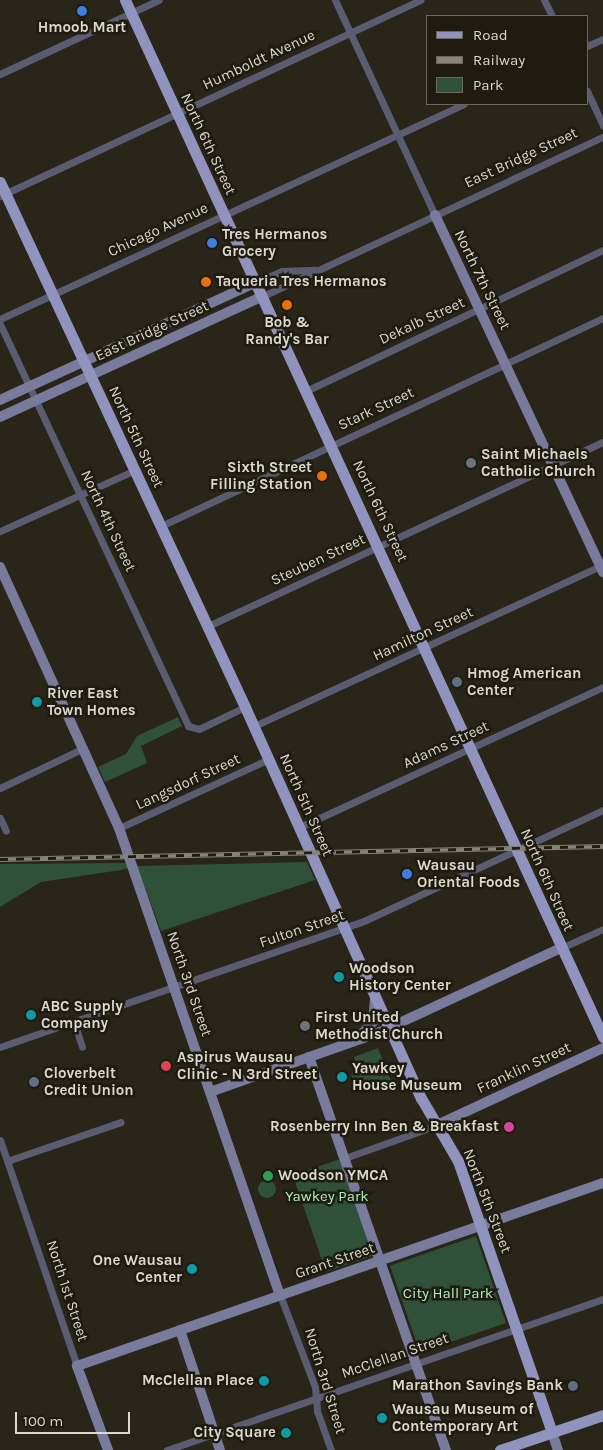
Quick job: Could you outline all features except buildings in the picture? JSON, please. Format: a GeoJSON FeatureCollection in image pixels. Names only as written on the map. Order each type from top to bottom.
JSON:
{"type":"FeatureCollection","features":[{"type":"Feature","properties":{"kind":"main road","name":"North 6th Street"},"geometry":{"type":"LineString","coordinates":[[125,0],[380,546],[603,1038]]}},
{"type":"Feature","properties":{"kind":"main road","name":"North 5th Street"},"geometry":{"type":"LineString","coordinates":[[0,182],[3,195],[53,295],[246,708],[390,1028],[437,1125],[458,1161],[552,1432]]}},
{"type":"Feature","properties":{"kind":"main road"},"geometry":{"type":"LineString","coordinates":[[500,1450],[603,1414]]}},
{"type":"Feature","properties":{"kind":"street"},"geometry":{"type":"LineString","coordinates":[[0,74],[159,0]]}},
{"type":"Feature","properties":{"kind":"street","name":"North 7th Street"},"geometry":{"type":"LineString","coordinates":[[335,0],[602,568]]}},
{"type":"Feature","properties":{"kind":"street","name":"Humboldt Avenue"},"geometry":{"type":"LineString","coordinates":[[3,195],[421,0]]}},
{"type":"Feature","properties":{"kind":"street"},"geometry":{"type":"LineString","coordinates":[[544,0],[552,15]]}},
{"type":"Feature","properties":{"kind":"street"},"geometry":{"type":"LineString","coordinates":[[588,46],[603,39]]}},
{"type":"Feature","properties":{"kind":"street"},"geometry":{"type":"LineString","coordinates":[[588,93],[603,126]]}},
{"type":"Feature","properties":{"kind":"street","name":"Chicago Avenue"},"geometry":{"type":"LineString","coordinates":[[0,319],[462,105]]}},
{"type":"Feature","properties":{"kind":"street","name":"East Bridge Street"},"geometry":{"type":"LineString","coordinates":[[0,417],[603,137]]}},
{"type":"Feature","properties":{"kind":"street","name":"Dekalb Street"},"geometry":{"type":"LineString","coordinates":[[308,390],[603,250]]}},
{"type":"Feature","properties":{"kind":"street","name":"East Bridge Street"},"geometry":{"type":"LineString","coordinates":[[0,400],[282,271],[315,270]]}},
{"type":"Feature","properties":{"kind":"street","name":"Stark Street"},"geometry":{"type":"LineString","coordinates":[[161,526],[603,318]]}},
{"type":"Feature","properties":{"kind":"street","name":"North 4th Street"},"geometry":{"type":"LineString","coordinates":[[0,324],[193,729],[246,708]]}},
{"type":"Feature","properties":{"kind":"street","name":"Steuben Street"},"geometry":{"type":"LineString","coordinates":[[208,626],[603,442]]}},
{"type":"Feature","properties":{"kind":"street"},"geometry":{"type":"LineString","coordinates":[[0,531],[135,470]]}},
{"type":"Feature","properties":{"kind":"street","name":"North 3rd Street"},"geometry":{"type":"LineString","coordinates":[[0,567],[119,828],[317,1398],[331,1450]]}},
{"type":"Feature","properties":{"kind":"street","name":"Hamilton Street"},"geometry":{"type":"LineString","coordinates":[[254,726],[602,568]]}},
{"type":"Feature","properties":{"kind":"street","name":"Adams Street"},"geometry":{"type":"LineString","coordinates":[[300,827],[603,687]]}},
{"type":"Feature","properties":{"kind":"street"},"geometry":{"type":"LineString","coordinates":[[0,788],[84,748]]}},
{"type":"Feature","properties":{"kind":"street","name":"Langsdorf Street"},"geometry":{"type":"LineString","coordinates":[[119,828],[269,759]]}},
{"type":"Feature","properties":{"kind":"street","name":"Fulton Street"},"geometry":{"type":"LineString","coordinates":[[0,1047],[345,928],[518,851],[603,810]]}},
{"type":"Feature","properties":{"kind":"street"},"geometry":{"type":"LineString","coordinates":[[0,818],[6,831]]}},
{"type":"Feature","properties":{"kind":"street"},"geometry":{"type":"LineString","coordinates":[[210,1092],[390,1028],[603,929]]}},
{"type":"Feature","properties":{"kind":"street"},"geometry":{"type":"LineString","coordinates":[[352,1042],[372,1024],[375,994]]}},
{"type":"Feature","properties":{"kind":"street"},"geometry":{"type":"LineString","coordinates":[[74,1022],[82,1047]]}},
{"type":"Feature","properties":{"kind":"street","name":"Franklin Street"},"geometry":{"type":"LineString","coordinates":[[345,1158],[437,1125],[603,1048]]}},
{"type":"Feature","properties":{"kind":"street"},"geometry":{"type":"LineString","coordinates":[[309,1056],[446,1450]]}},
{"type":"Feature","properties":{"kind":"street"},"geometry":{"type":"LineString","coordinates":[[8,1161],[121,1122]]}},
{"type":"Feature","properties":{"kind":"street","name":"North 1st Street"},"geometry":{"type":"LineString","coordinates":[[0,1140],[76,1366],[108,1450]]}},
{"type":"Feature","properties":{"kind":"street","name":"Grant Street"},"geometry":{"type":"LineString","coordinates":[[76,1366],[603,1182]]}},
{"type":"Feature","properties":{"kind":"street","name":"McClellan Street"},"geometry":{"type":"LineString","coordinates":[[167,1450],[603,1299]]}},
{"type":"Feature","properties":{"kind":"street"},"geometry":{"type":"LineString","coordinates":[[180,1330],[220,1450]]}},
{"type":"Feature","properties":{"kind":"street","name":"North 5th Street"},"geometry":{"type":"LineString","coordinates":[[552,1432],[558,1450]]}},
{"type":"Feature","properties":{"kind":"green space"},"geometry":{"type":"Polygon","coordinates":[[[178,717],[182,726],[141,746],[147,763],[105,782],[98,767],[126,754],[137,736],[178,717]]]}},
{"type":"Feature","properties":{"kind":"green space"},"geometry":{"type":"Polygon","coordinates":[[[307,862],[315,880],[161,931],[137,866],[307,862]]]}},
{"type":"Feature","properties":{"kind":"green space"},"geometry":{"type":"Polygon","coordinates":[[[126,863],[128,868],[121,870],[41,882],[0,907],[0,864],[126,863]]]}},
{"type":"Feature","properties":{"kind":"green space"},"geometry":{"type":"Polygon","coordinates":[[[378,1048],[391,1081],[374,1088],[371,1079],[358,1088],[351,1075],[360,1071],[354,1057],[378,1048]]]}},
{"type":"Feature","properties":{"kind":"green space","name":"Yawkey Park"},"geometry":{"type":"Polygon","coordinates":[[[340,1159],[373,1255],[326,1272],[293,1175],[340,1159]]]}},
{"type":"Feature","properties":{"kind":"green space"},"geometry":{"type":"Polygon","coordinates":[[[267,1180],[273,1183],[276,1189],[273,1195],[267,1198],[261,1195],[258,1189],[261,1183],[267,1180]]]}},
{"type":"Feature","properties":{"kind":"green space","name":"City Hall Park"},"geometry":{"type":"Polygon","coordinates":[[[476,1236],[506,1323],[420,1353],[390,1266],[476,1236]]]}},
{"type":"Feature","properties":{"kind":"railway"},"geometry":{"type":"LineString","coordinates":[[0,859],[603,846]]}},
{"type":"Feature","properties":{"kind":"place","name":"Hmoob Mart"},"geometry":{"type":"Point","coordinates":[82,11]}},
{"type":"Feature","properties":{"kind":"place","name":"Tres Hermanos Grocery"},"geometry":{"type":"Point","coordinates":[212,243]}},
{"type":"Feature","properties":{"kind":"place","name":"Taqueria Tres Hermanos"},"geometry":{"type":"Point","coordinates":[206,282]}},
{"type":"Feature","properties":{"kind":"place","name":"Bob & Randy's Bar"},"geometry":{"type":"Point","coordinates":[287,305]}},
{"type":"Feature","properties":{"kind":"place","name":"Saint Michaels Catholic Church"},"geometry":{"type":"Point","coordinates":[471,463]}},
{"type":"Feature","properties":{"kind":"place","name":"Sixth Street Filling Station"},"geometry":{"type":"Point","coordinates":[322,476]}},
{"type":"Feature","properties":{"kind":"place","name":"Hmog American Center"},"geometry":{"type":"Point","coordinates":[457,682]}},
{"type":"Feature","properties":{"kind":"place","name":"River East Town Homes"},"geometry":{"type":"Point","coordinates":[37,702]}},
{"type":"Feature","properties":{"kind":"place","name":"Wausau Oriental Foods"},"geometry":{"type":"Point","coordinates":[407,874]}},
{"type":"Feature","properties":{"kind":"place","name":"Woodson History Center"},"geometry":{"type":"Point","coordinates":[339,977]}},
{"type":"Feature","properties":{"kind":"place","name":"ABC Supply Company"},"geometry":{"type":"Point","coordinates":[31,1015]}},
{"type":"Feature","properties":{"kind":"place","name":"First United Methodist Church"},"geometry":{"type":"Point","coordinates":[305,1026]}},
{"type":"Feature","properties":{"kind":"place","name":"Aspirus Wausau Clinic - N 3rd Street"},"geometry":{"type":"Point","coordinates":[166,1066]}},
{"type":"Feature","properties":{"kind":"place","name":"Yawkey House Museum"},"geometry":{"type":"Point","coordinates":[342,1077]}},
{"type":"Feature","properties":{"kind":"place","name":"Cloverbelt Credit Union"},"geometry":{"type":"Point","coordinates":[34,1082]}},
{"type":"Feature","properties":{"kind":"place","name":"Rosenberry Inn Ben & Breakfast"},"geometry":{"type":"Point","coordinates":[509,1127]}},
{"type":"Feature","properties":{"kind":"place","name":"Woodson YMCA"},"geometry":{"type":"Point","coordinates":[268,1176]}},
{"type":"Feature","properties":{"kind":"place","name":"One Wausau Center"},"geometry":{"type":"Point","coordinates":[192,1269]}},
{"type":"Feature","properties":{"kind":"place","name":"McClellan Place"},"geometry":{"type":"Point","coordinates":[264,1381]}},
{"type":"Feature","properties":{"kind":"place","name":"Marathon Savings Bank"},"geometry":{"type":"Point","coordinates":[573,1386]}},
{"type":"Feature","properties":{"kind":"place","name":"Wausau Museum of Contemporary Art"},"geometry":{"type":"Point","coordinates":[382,1418]}},
{"type":"Feature","properties":{"kind":"place","name":"City Square"},"geometry":{"type":"Point","coordinates":[286,1433]}}]}
